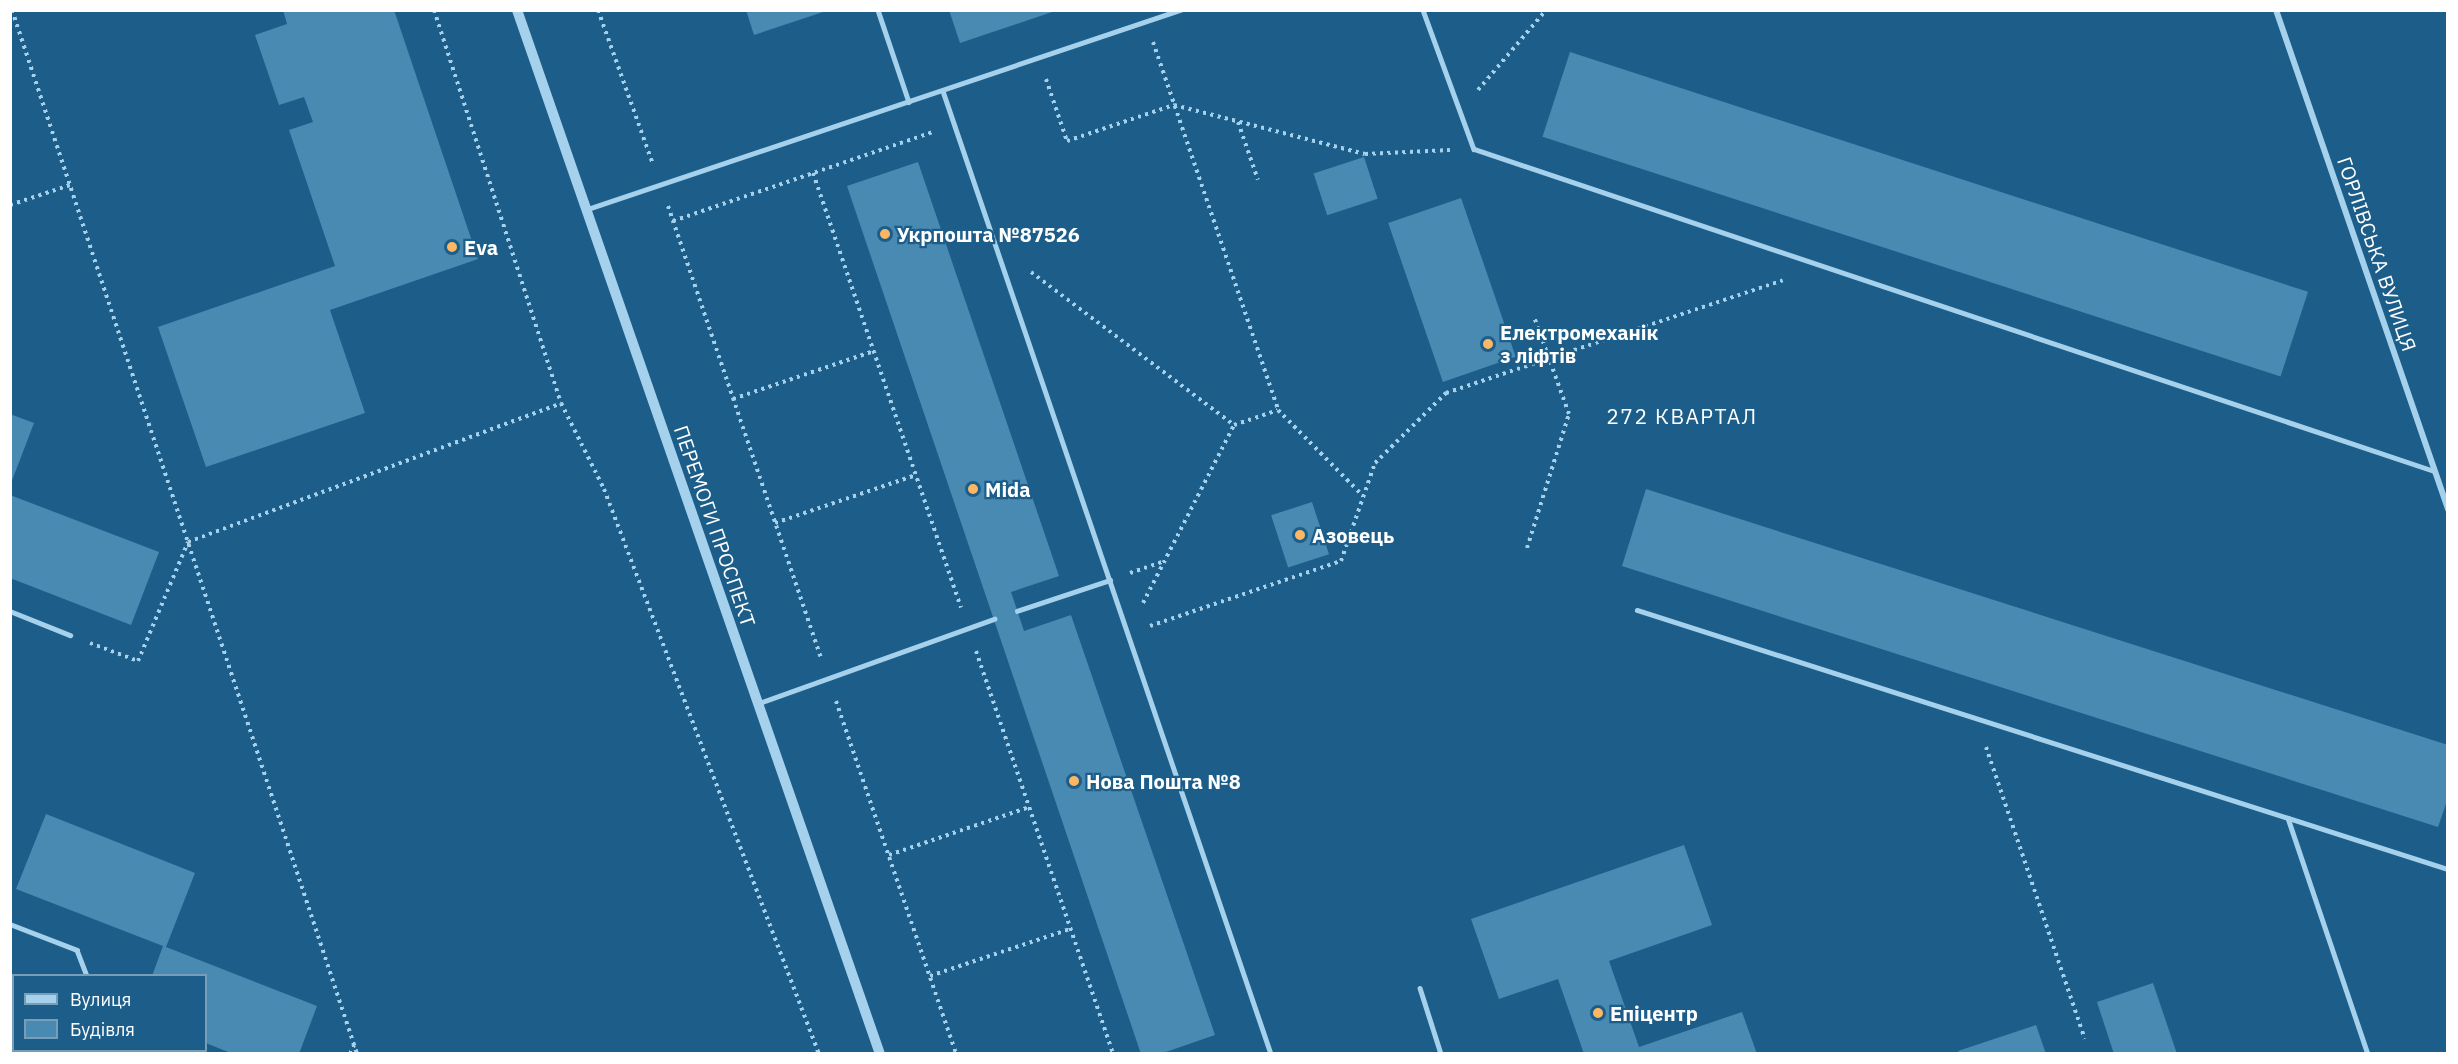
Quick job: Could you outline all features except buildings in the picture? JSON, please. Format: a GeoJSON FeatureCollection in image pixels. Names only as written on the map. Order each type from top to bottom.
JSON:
{"type":"FeatureCollection","features":[{"type":"Feature","properties":{"kind":"street","name":"ПЕРЕМОГИ ПРОСПЕКТ"},"geometry":{"type":"LineString","coordinates":[[517,10],[880,1053]]}},
{"type":"Feature","properties":{"kind":"street","name":"ГОРЛІВСЬКА ВУЛИЦЯ"},"geometry":{"type":"LineString","coordinates":[[2276,10],[2448,509]]}},
{"type":"Feature","properties":{"kind":"lane"},"geometry":{"type":"LineString","coordinates":[[878,10],[909,102]]}},
{"type":"Feature","properties":{"kind":"lane"},"geometry":{"type":"LineString","coordinates":[[586,209],[661,186],[1180,10]]}},
{"type":"Feature","properties":{"kind":"lane"},"geometry":{"type":"LineString","coordinates":[[1424,10],[1474,149],[2434,471]]}},
{"type":"Feature","properties":{"kind":"lane"},"geometry":{"type":"LineString","coordinates":[[943,91],[1271,1053]]}},
{"type":"Feature","properties":{"kind":"lane"},"geometry":{"type":"LineString","coordinates":[[1017,611],[1110,580]]}},
{"type":"Feature","properties":{"kind":"lane"},"geometry":{"type":"LineString","coordinates":[[1637,610],[2448,869]]}},
{"type":"Feature","properties":{"kind":"lane"},"geometry":{"type":"LineString","coordinates":[[10,611],[70,634]]}},
{"type":"Feature","properties":{"kind":"lane"},"geometry":{"type":"LineString","coordinates":[[758,703],[827,675],[994,619]]}},
{"type":"Feature","properties":{"kind":"lane"},"geometry":{"type":"LineString","coordinates":[[2288,818],[2368,1053]]}},
{"type":"Feature","properties":{"kind":"lane"},"geometry":{"type":"LineString","coordinates":[[10,924],[77,950],[87,974]]}},
{"type":"Feature","properties":{"kind":"lane"},"geometry":{"type":"LineString","coordinates":[[1419,988],[1441,1053]]}},
{"type":"Feature","properties":{"kind":"path"},"geometry":{"type":"LineString","coordinates":[[12,10],[357,1053]]}},
{"type":"Feature","properties":{"kind":"path"},"geometry":{"type":"LineString","coordinates":[[434,10],[561,403],[604,489],[819,1053]]}},
{"type":"Feature","properties":{"kind":"path"},"geometry":{"type":"LineString","coordinates":[[598,10],[661,186]]}},
{"type":"Feature","properties":{"kind":"path"},"geometry":{"type":"LineString","coordinates":[[1460,111],[1546,10]]}},
{"type":"Feature","properties":{"kind":"path"},"geometry":{"type":"LineString","coordinates":[[1146,22],[1278,410],[1363,496]]}},
{"type":"Feature","properties":{"kind":"path"},"geometry":{"type":"LineString","coordinates":[[1039,58],[1067,141],[1174,105],[1365,154],[1474,149]]}},
{"type":"Feature","properties":{"kind":"path"},"geometry":{"type":"LineString","coordinates":[[1238,122],[1258,180]]}},
{"type":"Feature","properties":{"kind":"path"},"geometry":{"type":"LineString","coordinates":[[954,125],[672,221],[956,1053]]}},
{"type":"Feature","properties":{"kind":"path"},"geometry":{"type":"LineString","coordinates":[[10,205],[70,185]]}},
{"type":"Feature","properties":{"kind":"path"},"geometry":{"type":"LineString","coordinates":[[996,246],[1234,425]]}},
{"type":"Feature","properties":{"kind":"path"},"geometry":{"type":"LineString","coordinates":[[1128,633],[1341,561],[1375,463],[1446,393],[1824,266]]}},
{"type":"Feature","properties":{"kind":"path"},"geometry":{"type":"LineString","coordinates":[[1527,548],[1569,414],[1534,317]]}},
{"type":"Feature","properties":{"kind":"path"},"geometry":{"type":"LineString","coordinates":[[733,399],[874,351]]}},
{"type":"Feature","properties":{"kind":"path"},"geometry":{"type":"LineString","coordinates":[[70,634],[138,661],[188,542],[561,403]]}},
{"type":"Feature","properties":{"kind":"path"},"geometry":{"type":"LineString","coordinates":[[1128,633],[1234,425],[1278,410]]}},
{"type":"Feature","properties":{"kind":"path"},"geometry":{"type":"LineString","coordinates":[[775,523],[916,475]]}},
{"type":"Feature","properties":{"kind":"path"},"geometry":{"type":"LineString","coordinates":[[1110,580],[1165,561]]}},
{"type":"Feature","properties":{"kind":"path"},"geometry":{"type":"LineString","coordinates":[[1977,718],[2085,1039]]}},
{"type":"Feature","properties":{"kind":"path"},"geometry":{"type":"LineString","coordinates":[[889,855],[1029,807]]}},
{"type":"Feature","properties":{"kind":"path"},"geometry":{"type":"LineString","coordinates":[[930,976],[1070,929]]}},
{"type":"Feature","properties":{"kind":"path"},"geometry":{"type":"LineString","coordinates":[[350,1053],[354,1045]]}},
{"type":"Feature","properties":{"kind":"place","name":"Укрпошта №87526"},"geometry":{"type":"Point","coordinates":[885,234]}},
{"type":"Feature","properties":{"kind":"place","name":"Eva"},"geometry":{"type":"Point","coordinates":[452,247]}},
{"type":"Feature","properties":{"kind":"place","name":"Електромеханік з ліфтів"},"geometry":{"type":"Point","coordinates":[1488,344]}},
{"type":"Feature","properties":{"kind":"place","name":"Mida"},"geometry":{"type":"Point","coordinates":[973,489]}},
{"type":"Feature","properties":{"kind":"place","name":"Азовець"},"geometry":{"type":"Point","coordinates":[1300,535]}},
{"type":"Feature","properties":{"kind":"place","name":"Нова Пошта №8"},"geometry":{"type":"Point","coordinates":[1074,781]}},
{"type":"Feature","properties":{"kind":"place","name":"Епіцентр"},"geometry":{"type":"Point","coordinates":[1598,1013]}},
{"type":"Feature","properties":{"kind":"district","name":"272 КВАРТАЛ"},"geometry":{"type":"Point","coordinates":[1682,416]}}]}
